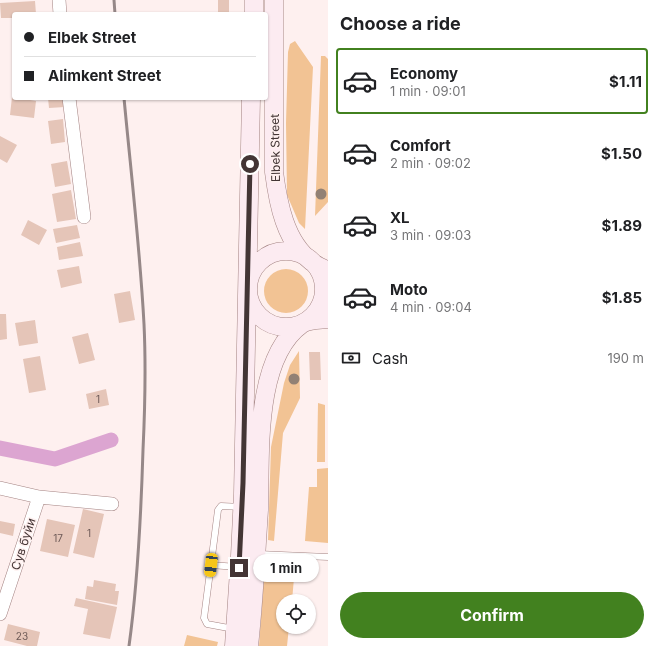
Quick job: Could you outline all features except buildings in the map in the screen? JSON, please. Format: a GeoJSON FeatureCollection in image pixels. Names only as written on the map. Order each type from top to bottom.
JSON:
{"type":"FeatureCollection","features":[{"type":"Feature","properties":{"kind":"main road"},"geometry":{"type":"LineString","coordinates":[[254,0],[254,12]]}},
{"type":"Feature","properties":{"kind":"main road","name":"Elbek Street"},"geometry":{"type":"LineString","coordinates":[[274,0],[274,172],[277,199],[290,235],[296,245],[328,271]]}},
{"type":"Feature","properties":{"kind":"main road","name":"Elbek Street"},"geometry":{"type":"LineString","coordinates":[[248,287],[251,100]]}},
{"type":"Feature","properties":{"kind":"main road"},"geometry":{"type":"LineString","coordinates":[[234,637],[242,507],[248,287],[251,274],[258,263],[275,253],[294,252],[320,263],[323,294],[320,306],[293,332],[282,346],[272,370],[266,394],[262,416],[259,453],[259,495],[256,554],[249,646]]}},
{"type":"Feature","properties":{"kind":"main road"},"geometry":{"type":"LineString","coordinates":[[248,287],[249,298],[253,309],[265,321],[281,327],[328,319]]}},
{"type":"Feature","properties":{"kind":"street"},"geometry":{"type":"LineString","coordinates":[[59,0],[60,12]]}},
{"type":"Feature","properties":{"kind":"street"},"geometry":{"type":"LineString","coordinates":[[69,100],[84,217]]}},
{"type":"Feature","properties":{"kind":"street"},"geometry":{"type":"LineString","coordinates":[[0,488],[39,497],[112,504]]}},
{"type":"Feature","properties":{"kind":"street","name":"Сув буйи"},"geometry":{"type":"LineString","coordinates":[[0,614],[39,497]]}},
{"type":"Feature","properties":{"kind":"lane"},"geometry":{"type":"LineString","coordinates":[[234,637],[207,624],[204,618],[219,508],[221,506],[242,507]]}},
{"type":"Feature","properties":{"kind":"lane"},"geometry":{"type":"LineString","coordinates":[[256,554],[328,557]]}},
{"type":"Feature","properties":{"kind":"lane"},"geometry":{"type":"LineString","coordinates":[[211,565],[239,568]]}},
{"type":"Feature","properties":{"kind":"shaded area"},"geometry":{"type":"Polygon","coordinates":[[[295,41],[313,67],[305,229],[299,223],[287,195],[286,123],[288,52],[290,44],[295,41]]]}},
{"type":"Feature","properties":{"kind":"shaded area"},"geometry":{"type":"Polygon","coordinates":[[[321,56],[325,56],[328,59],[328,202],[315,216],[321,56]]]}},
{"type":"Feature","properties":{"kind":"shaded area"},"geometry":{"type":"Polygon","coordinates":[[[282,269],[290,269],[302,275],[308,287],[308,295],[302,307],[290,313],[282,313],[270,307],[264,295],[264,287],[270,275],[282,269]]]}},
{"type":"Feature","properties":{"kind":"shaded area"},"geometry":{"type":"Polygon","coordinates":[[[299,351],[300,398],[283,433],[274,541],[268,540],[271,447],[284,383],[290,365],[299,351]]]}},
{"type":"Feature","properties":{"kind":"shaded area"},"geometry":{"type":"Polygon","coordinates":[[[318,403],[325,405],[325,462],[317,462],[318,403]]]}},
{"type":"Feature","properties":{"kind":"shaded area"},"geometry":{"type":"Polygon","coordinates":[[[328,468],[328,543],[305,541],[309,487],[317,487],[317,469],[328,468]]]}},
{"type":"Feature","properties":{"kind":"shaded area"},"geometry":{"type":"Polygon","coordinates":[[[269,569],[276,569],[289,573],[294,578],[293,594],[276,594],[276,634],[288,634],[287,646],[259,646],[264,574],[269,569]]]}},
{"type":"Feature","properties":{"kind":"shaded area"},"geometry":{"type":"Polygon","coordinates":[[[187,635],[218,642],[217,646],[184,646],[187,635]]]}},
{"type":"Feature","properties":{"kind":"waterway"},"geometry":{"type":"LineString","coordinates":[[0,448],[55,459],[111,440]]}},
{"type":"Feature","properties":{"kind":"railway"},"geometry":{"type":"LineString","coordinates":[[114,0],[115,12]]}},
{"type":"Feature","properties":{"kind":"railway"},"geometry":{"type":"LineString","coordinates":[[124,100],[140,267],[145,356],[140,524],[135,597],[129,646]]}},
{"type":"Feature","properties":{"kind":"route"},"geometry":{"type":"LineString","coordinates":[[239,568],[243,483],[250,164]]}}]}
